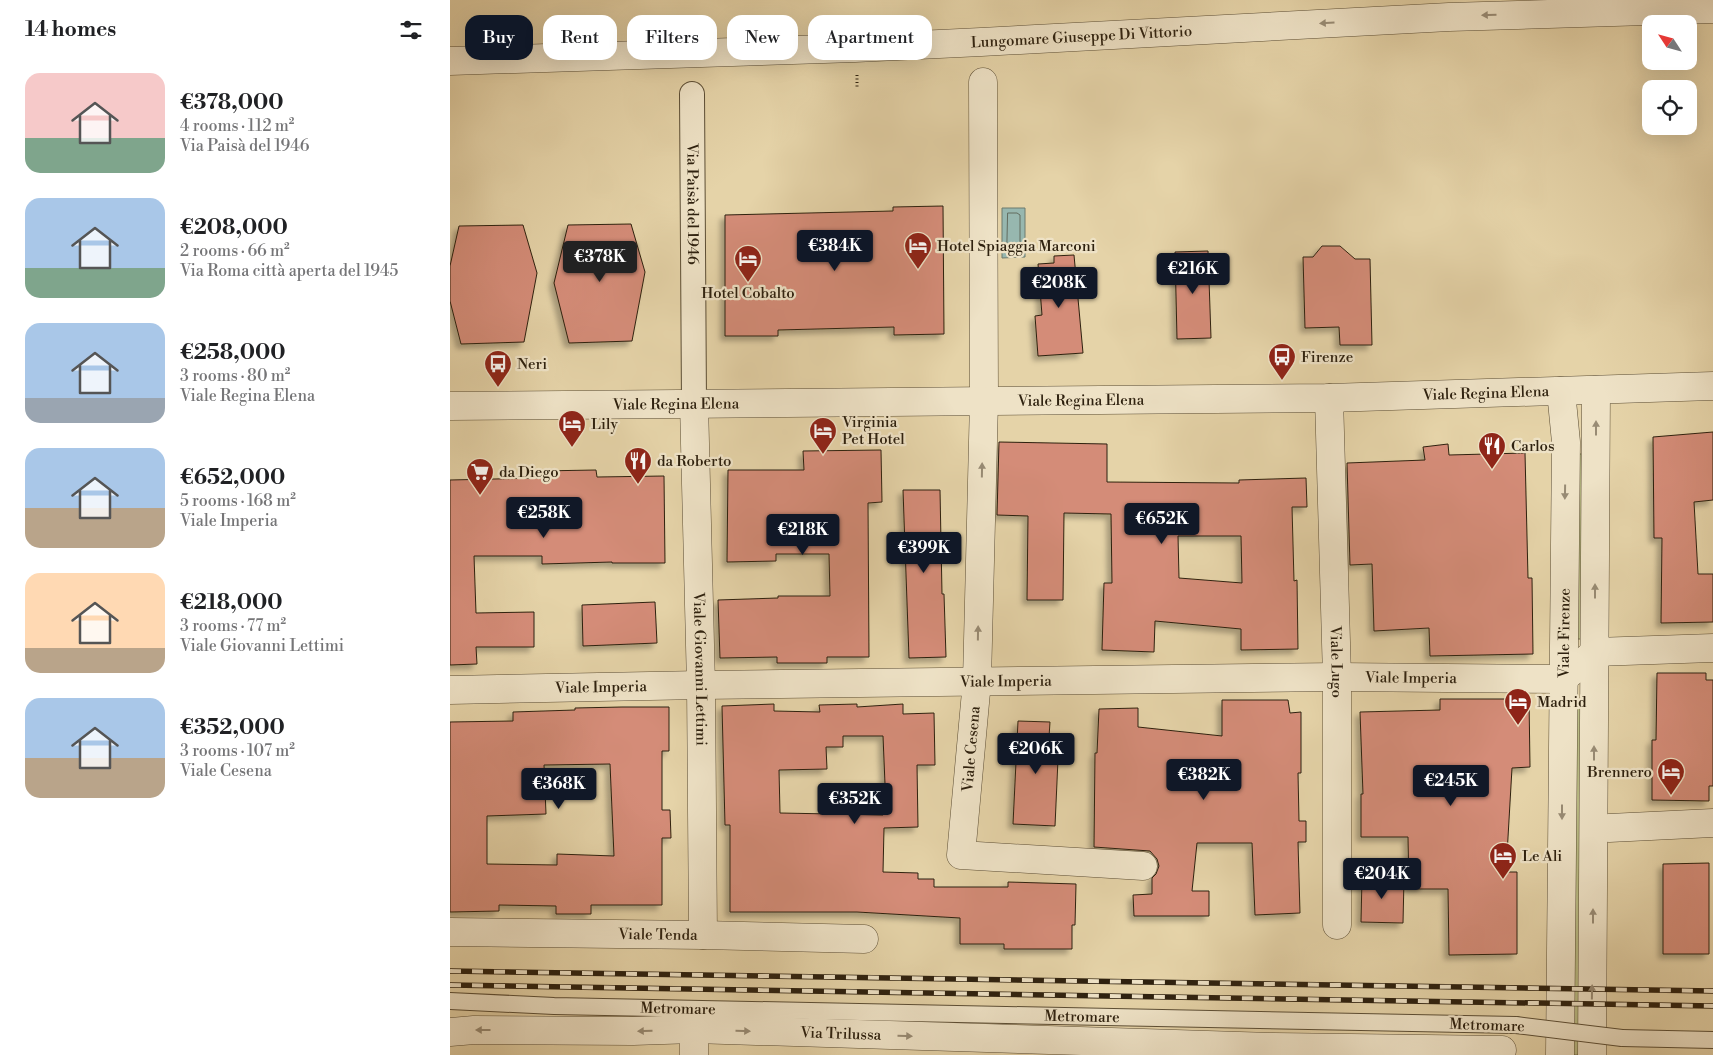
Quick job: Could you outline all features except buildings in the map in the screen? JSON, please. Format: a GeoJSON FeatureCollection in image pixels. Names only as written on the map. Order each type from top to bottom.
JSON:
{"type":"FeatureCollection","features":[{"type":"Feature","properties":{"kind":"street","name":"Lungomare Giuseppe Di Vittorio"},"geometry":{"type":"LineString","coordinates":[[450,61],[981,42],[1449,16],[1713,9]]}},
{"type":"Feature","properties":{"kind":"street","name":"Viale Cesena"},"geometry":{"type":"LineString","coordinates":[[984,82],[984,401],[977,681],[961,855],[1143,866]]}},
{"type":"Feature","properties":{"kind":"street","name":"Via Paisà del 1946"},"geometry":{"type":"LineString","coordinates":[[692,94],[694,403]]}},
{"type":"Feature","properties":{"kind":"street","name":"Viale Regina Elena"},"geometry":{"type":"LineString","coordinates":[[450,406],[1329,398],[1713,386]]}},
{"type":"Feature","properties":{"kind":"street","name":"Viale Firenze"},"geometry":{"type":"LineString","coordinates":[[1592,1055],[1596,390]]}},
{"type":"Feature","properties":{"kind":"street","name":"Viale Firenze"},"geometry":{"type":"LineString","coordinates":[[1560,1055],[1566,442],[1561,391]]}},
{"type":"Feature","properties":{"kind":"street","name":"Viale Lugo"},"geometry":{"type":"LineString","coordinates":[[1329,398],[1337,677],[1337,924]]}},
{"type":"Feature","properties":{"kind":"street","name":"Viale Giovanni Lettimi"},"geometry":{"type":"LineString","coordinates":[[694,403],[703,934]]}},
{"type":"Feature","properties":{"kind":"street","name":"Viale Firenze"},"geometry":{"type":"LineString","coordinates":[[1595,652],[1713,648]]}},
{"type":"Feature","properties":{"kind":"street"},"geometry":{"type":"LineString","coordinates":[[1563,679],[1595,652]]}},
{"type":"Feature","properties":{"kind":"street","name":"Viale Imperia"},"geometry":{"type":"LineString","coordinates":[[450,690],[1337,677],[1563,679]]}},
{"type":"Feature","properties":{"kind":"street"},"geometry":{"type":"LineString","coordinates":[[1609,828],[1713,823]]}},
{"type":"Feature","properties":{"kind":"street","name":"Viale Tenda"},"geometry":{"type":"LineString","coordinates":[[450,932],[703,934],[864,938]]}},
{"type":"Feature","properties":{"kind":"street","name":"Via Trilussa"},"geometry":{"type":"LineString","coordinates":[[450,1032],[474,1030],[634,1031],[694,1042],[1275,1051],[1502,1050]]}},
{"type":"Feature","properties":{"kind":"lane","name":"Metromare"},"geometry":{"type":"LineString","coordinates":[[450,1001],[554,1006],[1516,1025],[1622,1038],[1713,1040]]}},
{"type":"Feature","properties":{"kind":"green space"},"geometry":{"type":"Polygon","coordinates":[[[1576,454],[1582,454],[1582,639],[1576,639],[1576,454]]]}},
{"type":"Feature","properties":{"kind":"green space"},"geometry":{"type":"Polygon","coordinates":[[[1575,700],[1581,700],[1579,1055],[1573,1055],[1575,700]]]}},
{"type":"Feature","properties":{"kind":"water"},"geometry":{"type":"Polygon","coordinates":[[[1002,208],[1025,208],[1025,257],[1002,258],[1002,208]]]}},
{"type":"Feature","properties":{"kind":"railway"},"geometry":{"type":"LineString","coordinates":[[450,971],[1713,991]]}},
{"type":"Feature","properties":{"kind":"railway"},"geometry":{"type":"LineString","coordinates":[[450,985],[1713,1006]]}},
{"type":"Feature","properties":{"kind":"place","name":"Hotel Spiaggia Marconi"},"geometry":{"type":"Point","coordinates":[918,270]}},
{"type":"Feature","properties":{"kind":"place","name":"Hotel Cobalto"},"geometry":{"type":"Point","coordinates":[748,283]}},
{"type":"Feature","properties":{"kind":"place","name":"Firenze"},"geometry":{"type":"Point","coordinates":[1282,381]}},
{"type":"Feature","properties":{"kind":"place","name":"Neri"},"geometry":{"type":"Point","coordinates":[498,388]}},
{"type":"Feature","properties":{"kind":"place","name":"Lily"},"geometry":{"type":"Point","coordinates":[572,448]}},
{"type":"Feature","properties":{"kind":"place","name":"Virginia Pet Hotel"},"geometry":{"type":"Point","coordinates":[823,455]}},
{"type":"Feature","properties":{"kind":"place","name":"Carlos"},"geometry":{"type":"Point","coordinates":[1492,470]}},
{"type":"Feature","properties":{"kind":"place","name":"da Roberto"},"geometry":{"type":"Point","coordinates":[638,485]}},
{"type":"Feature","properties":{"kind":"place","name":"da Diego"},"geometry":{"type":"Point","coordinates":[480,496]}},
{"type":"Feature","properties":{"kind":"place","name":"Madrid"},"geometry":{"type":"Point","coordinates":[1518,726]}},
{"type":"Feature","properties":{"kind":"place","name":"Brennero"},"geometry":{"type":"Point","coordinates":[1671,796]}},
{"type":"Feature","properties":{"kind":"place","name":"Le Ali"},"geometry":{"type":"Point","coordinates":[1503,880]}}]}
